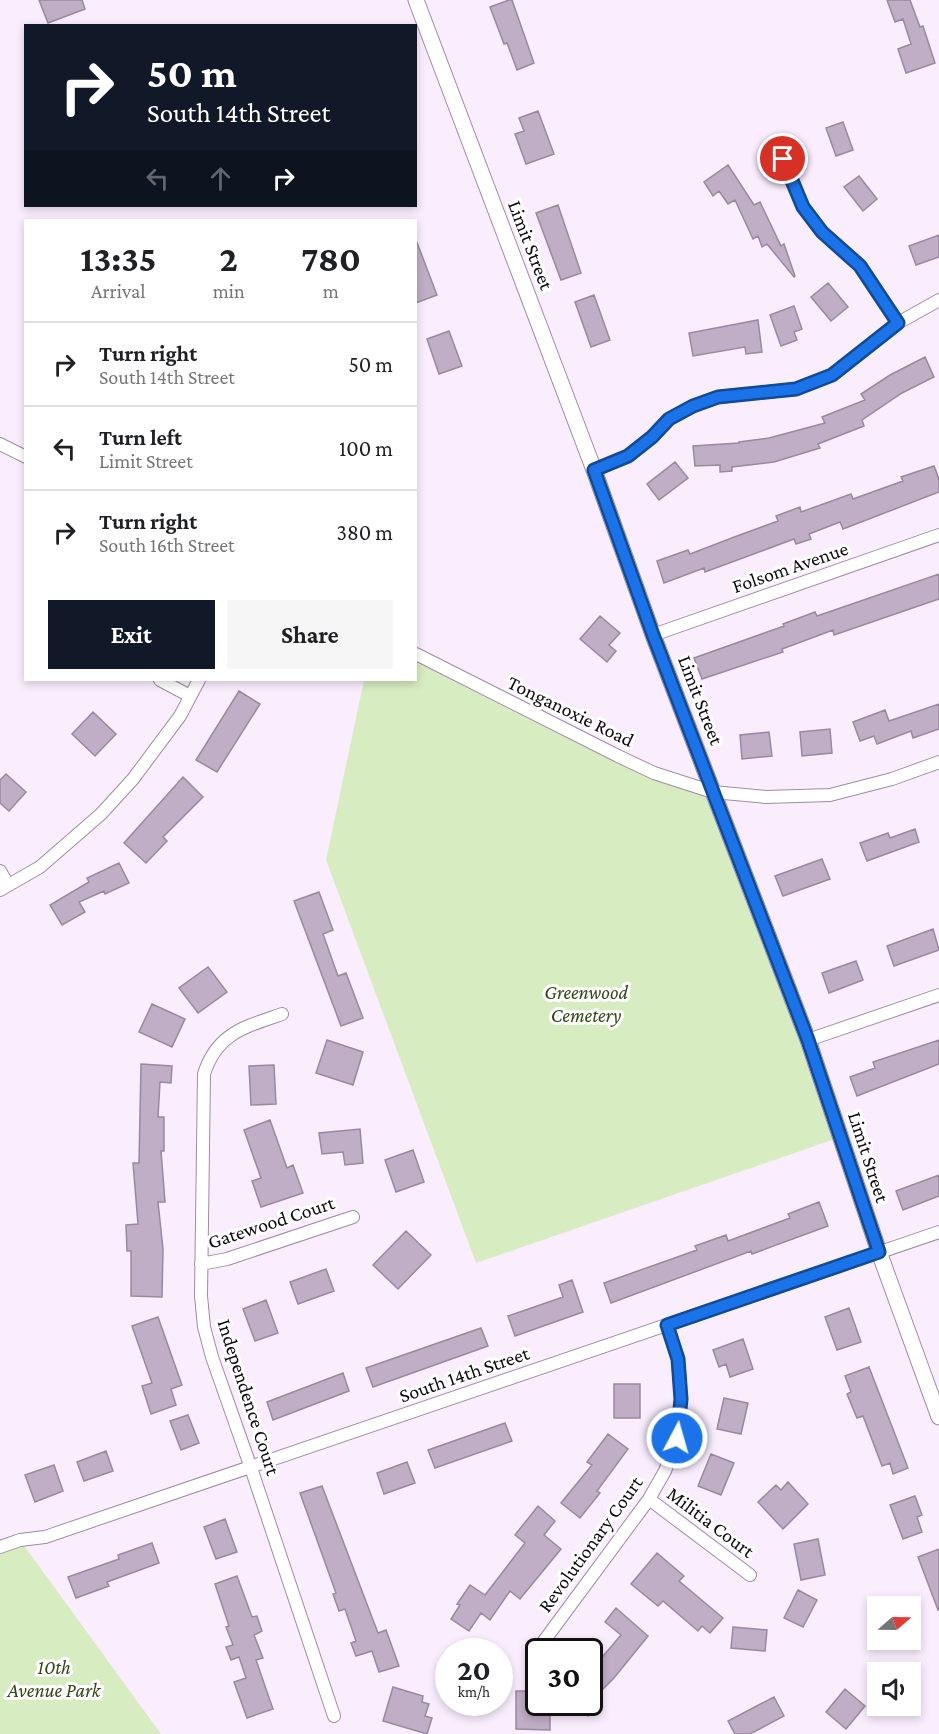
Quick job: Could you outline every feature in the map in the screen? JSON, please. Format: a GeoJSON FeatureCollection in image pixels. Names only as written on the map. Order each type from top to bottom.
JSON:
{"type":"FeatureCollection","features":[{"type":"Feature","properties":{"kind":"street","name":"Limit Street"},"geometry":{"type":"LineString","coordinates":[[416,0],[594,470],[653,635],[808,1040],[879,1252],[939,1417]]}},
{"type":"Feature","properties":{"kind":"street"},"geometry":{"type":"LineString","coordinates":[[783,159],[803,207],[822,232],[860,266],[898,323]]}},
{"type":"Feature","properties":{"kind":"street"},"geometry":{"type":"LineString","coordinates":[[594,470],[628,456],[652,437],[669,419],[693,406],[718,397],[796,389],[832,375],[898,323],[939,300]]}},
{"type":"Feature","properties":{"kind":"street"},"geometry":{"type":"LineString","coordinates":[[0,444],[24,457]]}},
{"type":"Feature","properties":{"kind":"street","name":"Folsom Avenue"},"geometry":{"type":"LineString","coordinates":[[653,635],[939,535]]}},
{"type":"Feature","properties":{"kind":"street","name":"Tonganoxie Road"},"geometry":{"type":"LineString","coordinates":[[417,655],[654,773],[713,792],[766,797],[830,795],[939,762]]}},
{"type":"Feature","properties":{"kind":"street"},"geometry":{"type":"LineString","coordinates":[[162,681],[190,696]]}},
{"type":"Feature","properties":{"kind":"street"},"geometry":{"type":"LineString","coordinates":[[0,872],[4,887],[40,867],[101,814],[140,770],[180,716],[198,681]]}},
{"type":"Feature","properties":{"kind":"street"},"geometry":{"type":"LineString","coordinates":[[808,1040],[939,995]]}},
{"type":"Feature","properties":{"kind":"street","name":"Independence Court"},"geometry":{"type":"LineString","coordinates":[[282,1014],[229,1035],[217,1046],[204,1074],[201,1296],[204,1327],[212,1357],[334,1716]]}},
{"type":"Feature","properties":{"kind":"street","name":"Gatewood Court"},"geometry":{"type":"LineString","coordinates":[[201,1264],[227,1259],[353,1216]]}},
{"type":"Feature","properties":{"kind":"street","name":"South 14th Street"},"geometry":{"type":"LineString","coordinates":[[0,1547],[20,1540],[45,1538],[939,1232]]}},
{"type":"Feature","properties":{"kind":"street","name":"Revolutionary Court"},"geometry":{"type":"LineString","coordinates":[[546,1638],[650,1499],[665,1471],[677,1438],[681,1399],[678,1359],[667,1325]]}},
{"type":"Feature","properties":{"kind":"street","name":"Militia Court"},"geometry":{"type":"LineString","coordinates":[[650,1499],[750,1575]]}},
{"type":"Feature","properties":{"kind":"green space","name":"Greenwood Cemetery"},"geometry":{"type":"Polygon","coordinates":[[[417,655],[618,756],[713,792],[841,1137],[476,1263],[326,860],[364,681],[417,681],[417,655]]]}},
{"type":"Feature","properties":{"kind":"green space","name":"10th Avenue Park"},"geometry":{"type":"Polygon","coordinates":[[[20,1540],[161,1734],[0,1734],[0,1548],[20,1540]]]}},
{"type":"Feature","properties":{"kind":"building"},"geometry":{"type":"Polygon","coordinates":[[[39,0],[82,0],[85,9],[48,23],[39,0]]]}},
{"type":"Feature","properties":{"kind":"building"},"geometry":{"type":"Polygon","coordinates":[[[512,0],[534,63],[517,70],[490,7],[512,0]]]}},
{"type":"Feature","properties":{"kind":"building"},"geometry":{"type":"Polygon","coordinates":[[[887,0],[910,0],[920,27],[923,26],[935,63],[906,73],[898,49],[911,44],[903,19],[895,22],[887,0]]]}},
{"type":"Feature","properties":{"kind":"building"},"geometry":{"type":"Polygon","coordinates":[[[538,111],[554,154],[526,164],[515,134],[524,131],[519,118],[538,111]]]}},
{"type":"Feature","properties":{"kind":"building"},"geometry":{"type":"Polygon","coordinates":[[[843,122],[853,150],[836,156],[826,128],[843,122]]]}},
{"type":"Feature","properties":{"kind":"building"},"geometry":{"type":"Polygon","coordinates":[[[728,165],[754,205],[760,202],[781,246],[784,244],[794,277],[767,244],[762,247],[758,236],[753,239],[735,200],[728,204],[719,191],[713,196],[704,182],[728,165]]]}},
{"type":"Feature","properties":{"kind":"building"},"geometry":{"type":"Polygon","coordinates":[[[859,176],[877,199],[863,211],[844,187],[859,176]]]}},
{"type":"Feature","properties":{"kind":"building"},"geometry":{"type":"Polygon","coordinates":[[[558,205],[581,273],[561,280],[536,213],[558,205]]]}},
{"type":"Feature","properties":{"kind":"building"},"geometry":{"type":"Polygon","coordinates":[[[939,235],[939,257],[916,265],[909,246],[939,235]]]}},
{"type":"Feature","properties":{"kind":"building"},"geometry":{"type":"Polygon","coordinates":[[[417,243],[437,295],[417,303],[417,243]]]}},
{"type":"Feature","properties":{"kind":"building"},"geometry":{"type":"Polygon","coordinates":[[[828,283],[848,307],[831,321],[811,297],[828,283]]]}},
{"type":"Feature","properties":{"kind":"building"},"geometry":{"type":"Polygon","coordinates":[[[594,295],[610,340],[591,347],[575,302],[594,295]]]}},
{"type":"Feature","properties":{"kind":"building"},"geometry":{"type":"Polygon","coordinates":[[[794,306],[802,329],[794,332],[797,340],[781,346],[770,315],[794,306]]]}},
{"type":"Feature","properties":{"kind":"building"},"geometry":{"type":"Polygon","coordinates":[[[758,320],[762,352],[746,354],[745,347],[693,356],[689,333],[758,320]]]}},
{"type":"Feature","properties":{"kind":"building"},"geometry":{"type":"Polygon","coordinates":[[[449,331],[462,366],[439,374],[427,339],[449,331]]]}},
{"type":"Feature","properties":{"kind":"building"},"geometry":{"type":"Polygon","coordinates":[[[925,357],[934,377],[902,393],[862,420],[864,426],[818,444],[820,448],[774,462],[732,467],[732,471],[720,472],[720,465],[695,466],[693,446],[739,443],[769,438],[825,423],[822,417],[865,400],[861,394],[890,375],[925,357]]]}},
{"type":"Feature","properties":{"kind":"building"},"geometry":{"type":"Polygon","coordinates":[[[675,462],[688,478],[659,500],[647,484],[675,462]]]}},
{"type":"Feature","properties":{"kind":"building"},"geometry":{"type":"Polygon","coordinates":[[[934,466],[939,479],[939,492],[843,529],[840,522],[809,534],[811,539],[796,544],[794,539],[705,572],[704,568],[664,583],[657,561],[688,550],[690,554],[778,521],[776,516],[800,507],[801,512],[851,494],[853,499],[903,481],[901,477],[934,466]]]}},
{"type":"Feature","properties":{"kind":"building"},"geometry":{"type":"Polygon","coordinates":[[[939,574],[939,599],[834,635],[833,630],[782,649],[783,652],[702,679],[694,658],[784,626],[783,624],[815,612],[817,616],[939,574]]]}},
{"type":"Feature","properties":{"kind":"building"},"geometry":{"type":"Polygon","coordinates":[[[600,616],[620,633],[609,645],[616,651],[607,662],[580,639],[600,616]]]}},
{"type":"Feature","properties":{"kind":"building"},"geometry":{"type":"Polygon","coordinates":[[[239,691],[260,704],[217,772],[196,760],[239,691]]]}},
{"type":"Feature","properties":{"kind":"building"},"geometry":{"type":"Polygon","coordinates":[[[939,704],[939,729],[913,738],[911,731],[877,744],[874,736],[860,741],[853,722],[885,710],[889,721],[939,704]]]}},
{"type":"Feature","properties":{"kind":"building"},"geometry":{"type":"Polygon","coordinates":[[[93,712],[116,734],[95,756],[72,734],[93,712]]]}},
{"type":"Feature","properties":{"kind":"building"},"geometry":{"type":"Polygon","coordinates":[[[830,729],[832,753],[802,756],[800,732],[830,729]]]}},
{"type":"Feature","properties":{"kind":"building"},"geometry":{"type":"Polygon","coordinates":[[[769,732],[772,756],[742,759],[740,735],[769,732]]]}},
{"type":"Feature","properties":{"kind":"building"},"geometry":{"type":"Polygon","coordinates":[[[6,774],[26,792],[9,811],[0,803],[0,780],[6,774]]]}},
{"type":"Feature","properties":{"kind":"building"},"geometry":{"type":"Polygon","coordinates":[[[183,777],[203,797],[163,837],[167,841],[146,863],[124,843],[183,777]]]}},
{"type":"Feature","properties":{"kind":"building"},"geometry":{"type":"Polygon","coordinates":[[[915,829],[919,842],[867,861],[860,843],[888,833],[890,838],[915,829]]]}},
{"type":"Feature","properties":{"kind":"building"},"geometry":{"type":"Polygon","coordinates":[[[822,859],[830,879],[783,896],[775,876],[822,859]]]}},
{"type":"Feature","properties":{"kind":"building"},"geometry":{"type":"Polygon","coordinates":[[[119,863],[129,883],[79,902],[85,912],[62,925],[50,905],[89,882],[87,878],[119,863]]]}},
{"type":"Feature","properties":{"kind":"building"},"geometry":{"type":"Polygon","coordinates":[[[319,892],[333,930],[323,934],[338,976],[346,973],[363,1018],[341,1026],[294,901],[319,892]]]}},
{"type":"Feature","properties":{"kind":"building"},"geometry":{"type":"Polygon","coordinates":[[[933,929],[939,950],[894,966],[887,946],[933,929]]]}},
{"type":"Feature","properties":{"kind":"building"},"geometry":{"type":"Polygon","coordinates":[[[856,961],[863,980],[829,993],[822,973],[856,961]]]}},
{"type":"Feature","properties":{"kind":"building"},"geometry":{"type":"Polygon","coordinates":[[[208,967],[227,992],[198,1013],[179,988],[208,967]]]}},
{"type":"Feature","properties":{"kind":"building"},"geometry":{"type":"Polygon","coordinates":[[[152,1004],[185,1019],[172,1047],[139,1032],[152,1004]]]}},
{"type":"Feature","properties":{"kind":"building"},"geometry":{"type":"Polygon","coordinates":[[[327,1040],[363,1052],[353,1085],[316,1073],[327,1040]]]}},
{"type":"Feature","properties":{"kind":"building"},"geometry":{"type":"Polygon","coordinates":[[[939,1040],[939,1064],[857,1096],[850,1077],[875,1068],[873,1062],[939,1040]]]}},
{"type":"Feature","properties":{"kind":"building"},"geometry":{"type":"Polygon","coordinates":[[[141,1064],[172,1066],[171,1083],[160,1082],[158,1117],[164,1117],[164,1151],[161,1151],[165,1202],[158,1202],[163,1249],[162,1297],[131,1296],[131,1251],[127,1251],[126,1225],[138,1224],[133,1163],[139,1163],[141,1064]]]}},
{"type":"Feature","properties":{"kind":"building"},"geometry":{"type":"Polygon","coordinates":[[[274,1065],[276,1104],[251,1105],[249,1066],[274,1065]]]}},
{"type":"Feature","properties":{"kind":"building"},"geometry":{"type":"Polygon","coordinates":[[[270,1120],[287,1168],[293,1165],[303,1193],[261,1207],[252,1181],[261,1178],[244,1130],[270,1120]]]}},
{"type":"Feature","properties":{"kind":"building"},"geometry":{"type":"Polygon","coordinates":[[[360,1129],[363,1163],[345,1165],[343,1152],[322,1154],[319,1133],[360,1129]]]}},
{"type":"Feature","properties":{"kind":"building"},"geometry":{"type":"Polygon","coordinates":[[[413,1150],[424,1182],[396,1192],[385,1160],[413,1150]]]}},
{"type":"Feature","properties":{"kind":"building"},"geometry":{"type":"Polygon","coordinates":[[[939,1175],[939,1196],[903,1210],[896,1191],[939,1175]]]}},
{"type":"Feature","properties":{"kind":"building"},"geometry":{"type":"Polygon","coordinates":[[[819,1202],[828,1226],[752,1254],[751,1251],[611,1303],[604,1283],[697,1250],[695,1246],[726,1235],[728,1241],[790,1218],[788,1214],[819,1202]]]}},
{"type":"Feature","properties":{"kind":"building"},"geometry":{"type":"Polygon","coordinates":[[[406,1231],[431,1255],[398,1289],[373,1265],[406,1231]]]}},
{"type":"Feature","properties":{"kind":"building"},"geometry":{"type":"Polygon","coordinates":[[[326,1269],[334,1291],[298,1304],[290,1282],[326,1269]]]}},
{"type":"Feature","properties":{"kind":"building"},"geometry":{"type":"Polygon","coordinates":[[[572,1280],[583,1312],[515,1336],[508,1316],[563,1297],[559,1285],[572,1280]]]}},
{"type":"Feature","properties":{"kind":"building"},"geometry":{"type":"Polygon","coordinates":[[[266,1300],[278,1333],[255,1341],[243,1309],[266,1300]]]}},
{"type":"Feature","properties":{"kind":"building"},"geometry":{"type":"Polygon","coordinates":[[[849,1308],[861,1342],[837,1350],[825,1317],[849,1308]]]}},
{"type":"Feature","properties":{"kind":"building"},"geometry":{"type":"Polygon","coordinates":[[[158,1317],[182,1385],[171,1389],[176,1405],[151,1414],[142,1386],[152,1383],[132,1326],[158,1317]]]}},
{"type":"Feature","properties":{"kind":"building"},"geometry":{"type":"Polygon","coordinates":[[[481,1328],[488,1346],[373,1387],[366,1368],[481,1328]]]}},
{"type":"Feature","properties":{"kind":"building"},"geometry":{"type":"Polygon","coordinates":[[[743,1339],[753,1369],[730,1377],[726,1364],[719,1367],[713,1350],[743,1339]]]}},
{"type":"Feature","properties":{"kind":"building"},"geometry":{"type":"Polygon","coordinates":[[[869,1367],[908,1468],[893,1474],[890,1463],[882,1466],[863,1416],[857,1418],[847,1394],[851,1392],[845,1376],[869,1367]]]}},
{"type":"Feature","properties":{"kind":"building"},"geometry":{"type":"Polygon","coordinates":[[[343,1373],[349,1391],[273,1420],[267,1402],[343,1373]]]}},
{"type":"Feature","properties":{"kind":"building"},"geometry":{"type":"Polygon","coordinates":[[[614,1384],[640,1384],[640,1418],[614,1418],[614,1384]]]}},
{"type":"Feature","properties":{"kind":"building"},"geometry":{"type":"Polygon","coordinates":[[[724,1398],[748,1403],[741,1434],[717,1429],[724,1398]]]}},
{"type":"Feature","properties":{"kind":"building"},"geometry":{"type":"Polygon","coordinates":[[[188,1415],[199,1443],[181,1450],[170,1421],[188,1415]]]}},
{"type":"Feature","properties":{"kind":"building"},"geometry":{"type":"Polygon","coordinates":[[[505,1423],[512,1441],[435,1468],[428,1450],[505,1423]]]}},
{"type":"Feature","properties":{"kind":"building"},"geometry":{"type":"Polygon","coordinates":[[[608,1434],[628,1449],[597,1491],[600,1493],[580,1518],[561,1503],[592,1465],[587,1462],[608,1434]]]}},
{"type":"Feature","properties":{"kind":"building"},"geometry":{"type":"Polygon","coordinates":[[[106,1451],[113,1471],[84,1481],[77,1462],[106,1451]]]}},
{"type":"Feature","properties":{"kind":"building"},"geometry":{"type":"Polygon","coordinates":[[[711,1454],[734,1463],[721,1495],[698,1486],[711,1454]]]}},
{"type":"Feature","properties":{"kind":"building"},"geometry":{"type":"Polygon","coordinates":[[[407,1462],[415,1483],[384,1494],[377,1473],[407,1462]]]}},
{"type":"Feature","properties":{"kind":"building"},"geometry":{"type":"Polygon","coordinates":[[[54,1465],[63,1491],[35,1502],[25,1475],[54,1465]]]}},
{"type":"Feature","properties":{"kind":"building"},"geometry":{"type":"Polygon","coordinates":[[[788,1482],[808,1504],[783,1529],[758,1502],[776,1485],[781,1490],[788,1482]]]}},
{"type":"Feature","properties":{"kind":"building"},"geometry":{"type":"Polygon","coordinates":[[[322,1486],[378,1633],[386,1630],[399,1666],[379,1672],[372,1651],[356,1656],[351,1643],[356,1641],[345,1609],[339,1611],[333,1594],[336,1593],[300,1493],[322,1486]]]}},
{"type":"Feature","properties":{"kind":"building"},"geometry":{"type":"Polygon","coordinates":[[[915,1496],[922,1515],[917,1517],[922,1532],[903,1539],[890,1505],[915,1496]]]}},
{"type":"Feature","properties":{"kind":"building"},"geometry":{"type":"Polygon","coordinates":[[[538,1506],[555,1521],[544,1535],[561,1549],[520,1599],[510,1591],[490,1620],[481,1613],[469,1631],[451,1619],[460,1605],[457,1604],[470,1585],[485,1595],[525,1543],[515,1535],[538,1506]]]}},
{"type":"Feature","properties":{"kind":"building"},"geometry":{"type":"Polygon","coordinates":[[[225,1519],[237,1552],[216,1559],[204,1527],[225,1519]]]}},
{"type":"Feature","properties":{"kind":"building"},"geometry":{"type":"Polygon","coordinates":[[[818,1539],[825,1575],[801,1580],[794,1544],[818,1539]]]}},
{"type":"Feature","properties":{"kind":"building"},"geometry":{"type":"Polygon","coordinates":[[[152,1543],[159,1563],[107,1582],[109,1586],[76,1598],[68,1577],[119,1559],[118,1555],[152,1543]]]}},
{"type":"Feature","properties":{"kind":"building"},"geometry":{"type":"Polygon","coordinates":[[[939,1549],[939,1610],[938,1610],[918,1557],[939,1549]]]}},
{"type":"Feature","properties":{"kind":"building"},"geometry":{"type":"Polygon","coordinates":[[[657,1553],[684,1576],[679,1581],[723,1618],[710,1633],[702,1626],[698,1631],[663,1601],[658,1606],[631,1584],[657,1553]]]}},
{"type":"Feature","properties":{"kind":"building"},"geometry":{"type":"Polygon","coordinates":[[[237,1576],[252,1617],[257,1616],[262,1631],[254,1635],[263,1658],[256,1660],[273,1709],[247,1718],[234,1682],[246,1678],[239,1657],[231,1660],[226,1647],[233,1645],[215,1584],[237,1576]]]}},
{"type":"Feature","properties":{"kind":"building"},"geometry":{"type":"Polygon","coordinates":[[[798,1590],[817,1600],[803,1627],[784,1618],[798,1590]]]}},
{"type":"Feature","properties":{"kind":"building"},"geometry":{"type":"Polygon","coordinates":[[[616,1608],[648,1636],[603,1689],[603,1656],[621,1635],[605,1622],[616,1608]]]}},
{"type":"Feature","properties":{"kind":"building"},"geometry":{"type":"Polygon","coordinates":[[[733,1627],[767,1630],[765,1651],[731,1648],[733,1627]]]}},
{"type":"Feature","properties":{"kind":"building"},"geometry":{"type":"Polygon","coordinates":[[[393,1687],[423,1696],[422,1702],[429,1704],[425,1716],[432,1718],[427,1734],[383,1721],[393,1687]]]}},
{"type":"Feature","properties":{"kind":"building"},"geometry":{"type":"Polygon","coordinates":[[[845,1689],[865,1706],[846,1729],[826,1712],[845,1689]]]}},
{"type":"Feature","properties":{"kind":"building"},"geometry":{"type":"Polygon","coordinates":[[[516,1691],[525,1691],[525,1716],[550,1716],[550,1730],[516,1729],[516,1691]]]}},
{"type":"Feature","properties":{"kind":"building"},"geometry":{"type":"Polygon","coordinates":[[[774,1697],[784,1716],[750,1734],[735,1734],[728,1721],[774,1697]]]}},
{"type":"Feature","properties":{"kind":"route"},"geometry":{"type":"LineString","coordinates":[[677,1438],[681,1399],[678,1359],[667,1325],[879,1252],[808,1040],[653,635],[594,470],[628,456],[652,437],[669,419],[693,406],[718,397],[796,389],[832,375],[898,323],[860,266],[822,232],[803,207],[783,159]]}}]}
